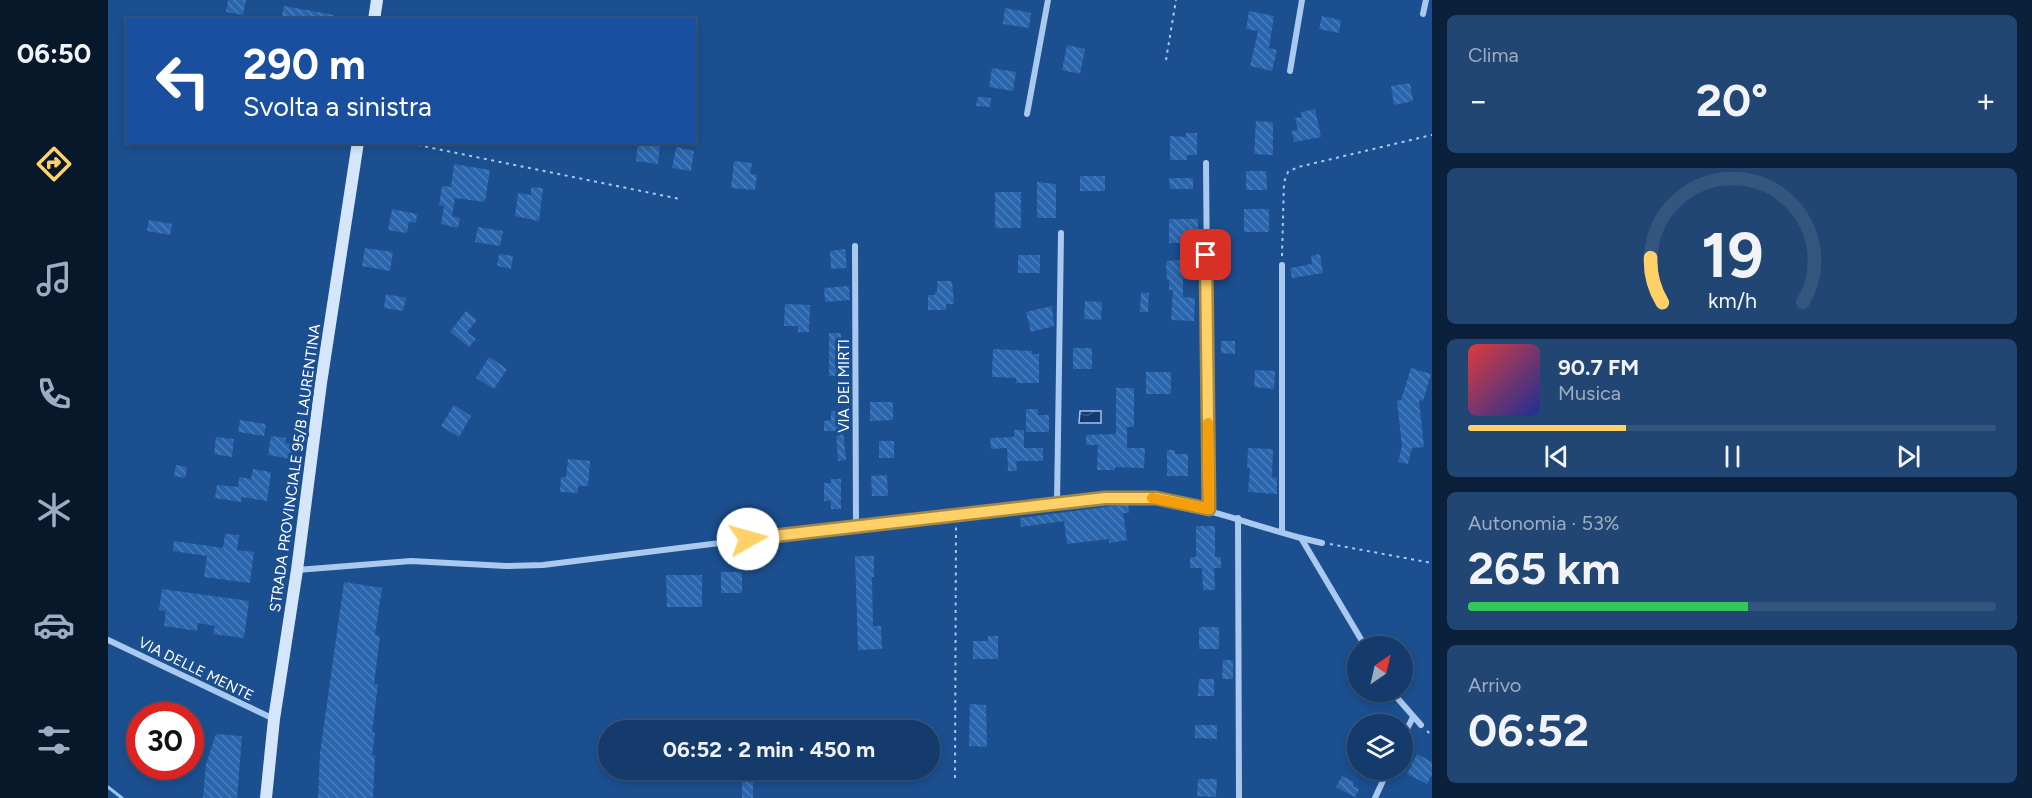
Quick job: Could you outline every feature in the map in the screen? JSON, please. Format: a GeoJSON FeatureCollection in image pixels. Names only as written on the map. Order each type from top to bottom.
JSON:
{"type":"FeatureCollection","features":[{"type":"Feature","properties":{"kind":"main road"},"geometry":{"type":"LineString","coordinates":[[374,18],[377,0]]}},
{"type":"Feature","properties":{"kind":"main road","name":"STRADA PROVINCIALE 95/B LAURENTINA"},"geometry":{"type":"LineString","coordinates":[[266,798],[274,719],[297,570],[321,383],[358,144]]}},
{"type":"Feature","properties":{"kind":"street"},"geometry":{"type":"LineString","coordinates":[[1027,114],[1048,0]]}},
{"type":"Feature","properties":{"kind":"street"},"geometry":{"type":"LineString","coordinates":[[1290,71],[1302,0]]}},
{"type":"Feature","properties":{"kind":"street"},"geometry":{"type":"LineString","coordinates":[[1423,14],[1426,0]]}},
{"type":"Feature","properties":{"kind":"street"},"geometry":{"type":"LineString","coordinates":[[1206,163],[1209,509]]}},
{"type":"Feature","properties":{"kind":"street"},"geometry":{"type":"LineString","coordinates":[[1057,503],[1061,234]]}},
{"type":"Feature","properties":{"kind":"street","name":"VIA DEI MIRTI"},"geometry":{"type":"LineString","coordinates":[[855,246],[856,526]]}},
{"type":"Feature","properties":{"kind":"street"},"geometry":{"type":"LineString","coordinates":[[1282,265],[1282,532]]}},
{"type":"Feature","properties":{"kind":"street"},"geometry":{"type":"LineString","coordinates":[[297,570],[411,561],[506,566],[543,565],[856,526],[1105,498],[1137,497],[1162,499],[1209,509],[1322,543]]}},
{"type":"Feature","properties":{"kind":"street"},"geometry":{"type":"LineString","coordinates":[[1238,518],[1239,798]]}},
{"type":"Feature","properties":{"kind":"street"},"geometry":{"type":"LineString","coordinates":[[1301,537],[1359,636]]}},
{"type":"Feature","properties":{"kind":"street","name":"VIA DELLE MENTE"},"geometry":{"type":"LineString","coordinates":[[108,640],[274,719]]}},
{"type":"Feature","properties":{"kind":"street"},"geometry":{"type":"LineString","coordinates":[[1400,702],[1410,714]]}},
{"type":"Feature","properties":{"kind":"street"},"geometry":{"type":"LineString","coordinates":[[1413,717],[1421,725]]}},
{"type":"Feature","properties":{"kind":"street"},"geometry":{"type":"LineString","coordinates":[[1375,798],[1383,780]]}},
{"type":"Feature","properties":{"kind":"path"},"geometry":{"type":"LineString","coordinates":[[1166,60],[1176,0]]}},
{"type":"Feature","properties":{"kind":"path"},"geometry":{"type":"LineString","coordinates":[[1282,265],[1284,182],[1288,172],[1298,167],[1432,135]]}},
{"type":"Feature","properties":{"kind":"path"},"geometry":{"type":"LineString","coordinates":[[413,144],[680,199]]}},
{"type":"Feature","properties":{"kind":"path"},"geometry":{"type":"LineString","coordinates":[[954,778],[956,515]]}},
{"type":"Feature","properties":{"kind":"path"},"geometry":{"type":"LineString","coordinates":[[1322,543],[1432,563]]}},
{"type":"Feature","properties":{"kind":"water"},"geometry":{"type":"Polygon","coordinates":[[[1080,411],[1101,411],[1101,423],[1079,423],[1080,411]]]}},
{"type":"Feature","properties":{"kind":"building"},"geometry":{"type":"Polygon","coordinates":[[[228,0],[246,0],[243,15],[226,12],[228,0]]]}},
{"type":"Feature","properties":{"kind":"building"},"geometry":{"type":"Polygon","coordinates":[[[284,6],[334,15],[334,18],[281,18],[284,6]]]}},
{"type":"Feature","properties":{"kind":"building"},"geometry":{"type":"Polygon","coordinates":[[[1005,8],[1031,13],[1029,28],[1003,24],[1005,8]]]}},
{"type":"Feature","properties":{"kind":"building"},"geometry":{"type":"Polygon","coordinates":[[[1249,11],[1274,16],[1269,48],[1277,50],[1272,71],[1250,66],[1258,31],[1246,29],[1249,11]]]}},
{"type":"Feature","properties":{"kind":"building"},"geometry":{"type":"Polygon","coordinates":[[[1322,16],[1341,20],[1339,33],[1319,29],[1322,16]]]}},
{"type":"Feature","properties":{"kind":"building"},"geometry":{"type":"Polygon","coordinates":[[[1067,45],[1085,49],[1080,74],[1062,70],[1067,45]]]}},
{"type":"Feature","properties":{"kind":"building"},"geometry":{"type":"Polygon","coordinates":[[[992,68],[1016,72],[1013,91],[989,87],[992,68]]]}},
{"type":"Feature","properties":{"kind":"building"},"geometry":{"type":"Polygon","coordinates":[[[1410,83],[1413,101],[1394,105],[1391,86],[1410,83]]]}},
{"type":"Feature","properties":{"kind":"building"},"geometry":{"type":"Polygon","coordinates":[[[978,97],[991,98],[990,107],[976,106],[978,97]]]}},
{"type":"Feature","properties":{"kind":"building"},"geometry":{"type":"Polygon","coordinates":[[[1315,109],[1321,137],[1294,142],[1292,131],[1298,130],[1295,118],[1302,117],[1301,112],[1315,109]]]}},
{"type":"Feature","properties":{"kind":"building"},"geometry":{"type":"Polygon","coordinates":[[[1256,121],[1273,122],[1273,155],[1254,154],[1256,121]]]}},
{"type":"Feature","properties":{"kind":"building"},"geometry":{"type":"Polygon","coordinates":[[[1186,133],[1197,133],[1197,155],[1187,155],[1187,160],[1170,160],[1170,136],[1186,137],[1186,133]]]}},
{"type":"Feature","properties":{"kind":"building"},"geometry":{"type":"Polygon","coordinates":[[[638,144],[660,144],[658,164],[636,161],[638,144]]]}},
{"type":"Feature","properties":{"kind":"building"},"geometry":{"type":"Polygon","coordinates":[[[676,147],[694,151],[691,171],[672,168],[676,147]]]}},
{"type":"Feature","properties":{"kind":"building"},"geometry":{"type":"Polygon","coordinates":[[[734,161],[752,163],[750,174],[757,175],[755,190],[731,188],[734,161]]]}},
{"type":"Feature","properties":{"kind":"building"},"geometry":{"type":"Polygon","coordinates":[[[454,164],[490,170],[485,202],[455,198],[452,216],[460,218],[458,228],[441,224],[444,206],[439,205],[442,186],[451,187],[454,164]]]}},
{"type":"Feature","properties":{"kind":"building"},"geometry":{"type":"Polygon","coordinates":[[[1246,171],[1266,171],[1267,190],[1246,190],[1246,171]]]}},
{"type":"Feature","properties":{"kind":"building"},"geometry":{"type":"Polygon","coordinates":[[[1080,176],[1105,176],[1105,191],[1080,191],[1080,176]]]}},
{"type":"Feature","properties":{"kind":"building"},"geometry":{"type":"Polygon","coordinates":[[[1169,178],[1193,178],[1193,189],[1170,189],[1169,178]]]}},
{"type":"Feature","properties":{"kind":"building"},"geometry":{"type":"Polygon","coordinates":[[[1037,182],[1056,184],[1056,218],[1037,218],[1037,182]]]}},
{"type":"Feature","properties":{"kind":"building"},"geometry":{"type":"Polygon","coordinates":[[[531,187],[543,188],[539,221],[515,216],[518,193],[531,195],[531,187]]]}},
{"type":"Feature","properties":{"kind":"building"},"geometry":{"type":"Polygon","coordinates":[[[995,192],[1021,192],[1021,228],[995,228],[995,192]]]}},
{"type":"Feature","properties":{"kind":"building"},"geometry":{"type":"Polygon","coordinates":[[[392,209],[417,214],[416,223],[409,221],[407,233],[388,230],[392,209]]]}},
{"type":"Feature","properties":{"kind":"building"},"geometry":{"type":"Polygon","coordinates":[[[1244,209],[1269,209],[1269,232],[1244,232],[1244,209]]]}},
{"type":"Feature","properties":{"kind":"building"},"geometry":{"type":"Polygon","coordinates":[[[1169,219],[1198,219],[1198,243],[1169,243],[1169,219]]]}},
{"type":"Feature","properties":{"kind":"building"},"geometry":{"type":"Polygon","coordinates":[[[149,220],[172,224],[170,235],[147,231],[149,220]]]}},
{"type":"Feature","properties":{"kind":"building"},"geometry":{"type":"Polygon","coordinates":[[[478,227],[503,231],[500,246],[475,242],[478,227]]]}},
{"type":"Feature","properties":{"kind":"building"},"geometry":{"type":"Polygon","coordinates":[[[365,248],[393,252],[390,271],[362,266],[365,248]]]}},
{"type":"Feature","properties":{"kind":"building"},"geometry":{"type":"Polygon","coordinates":[[[845,249],[847,268],[831,269],[830,251],[845,249]]]}},
{"type":"Feature","properties":{"kind":"building"},"geometry":{"type":"Polygon","coordinates":[[[499,254],[513,256],[511,269],[497,266],[499,254]]]}},
{"type":"Feature","properties":{"kind":"building"},"geometry":{"type":"Polygon","coordinates":[[[1320,254],[1323,273],[1292,278],[1290,268],[1312,264],[1311,256],[1320,254]]]}},
{"type":"Feature","properties":{"kind":"building"},"geometry":{"type":"Polygon","coordinates":[[[1018,255],[1040,255],[1040,273],[1018,273],[1018,255]]]}},
{"type":"Feature","properties":{"kind":"building"},"geometry":{"type":"Polygon","coordinates":[[[1182,260],[1182,268],[1188,268],[1188,279],[1183,279],[1183,297],[1195,298],[1194,321],[1171,320],[1173,290],[1169,290],[1166,261],[1182,260]]]}},
{"type":"Feature","properties":{"kind":"building"},"geometry":{"type":"Polygon","coordinates":[[[937,281],[952,281],[954,304],[946,304],[946,310],[928,310],[928,295],[935,295],[937,292],[937,281]]]}},
{"type":"Feature","properties":{"kind":"building"},"geometry":{"type":"Polygon","coordinates":[[[849,286],[850,300],[825,302],[824,288],[849,286]]]}},
{"type":"Feature","properties":{"kind":"building"},"geometry":{"type":"Polygon","coordinates":[[[1141,292],[1149,293],[1148,312],[1140,312],[1141,292]]]}},
{"type":"Feature","properties":{"kind":"building"},"geometry":{"type":"Polygon","coordinates":[[[386,294],[406,298],[403,311],[384,308],[386,294]]]}},
{"type":"Feature","properties":{"kind":"building"},"geometry":{"type":"Polygon","coordinates":[[[1085,301],[1102,302],[1101,320],[1084,319],[1085,301]]]}},
{"type":"Feature","properties":{"kind":"building"},"geometry":{"type":"Polygon","coordinates":[[[785,304],[810,305],[809,332],[798,332],[798,326],[784,326],[785,304]]]}},
{"type":"Feature","properties":{"kind":"building"},"geometry":{"type":"Polygon","coordinates":[[[1052,306],[1054,326],[1031,332],[1026,312],[1052,306]]]}},
{"type":"Feature","properties":{"kind":"building"},"geometry":{"type":"Polygon","coordinates":[[[466,311],[477,320],[467,332],[476,339],[469,347],[450,332],[466,311]]]}},
{"type":"Feature","properties":{"kind":"building"},"geometry":{"type":"Polygon","coordinates":[[[829,333],[841,333],[841,342],[846,343],[846,376],[829,376],[829,333]]]}},
{"type":"Feature","properties":{"kind":"building"},"geometry":{"type":"Polygon","coordinates":[[[1221,341],[1235,341],[1235,354],[1221,353],[1221,341]]]}},
{"type":"Feature","properties":{"kind":"building"},"geometry":{"type":"Polygon","coordinates":[[[1073,348],[1092,348],[1092,369],[1073,369],[1073,348]]]}},
{"type":"Feature","properties":{"kind":"building"},"geometry":{"type":"Polygon","coordinates":[[[993,349],[1032,351],[1032,354],[1039,354],[1039,383],[1016,383],[1016,378],[992,377],[993,349]]]}},
{"type":"Feature","properties":{"kind":"building"},"geometry":{"type":"Polygon","coordinates":[[[489,357],[507,369],[494,389],[476,378],[489,357]]]}},
{"type":"Feature","properties":{"kind":"building"},"geometry":{"type":"Polygon","coordinates":[[[1411,368],[1431,374],[1423,401],[1419,400],[1424,447],[1412,448],[1408,464],[1398,462],[1402,446],[1397,401],[1401,400],[1411,368]]]}},
{"type":"Feature","properties":{"kind":"building"},"geometry":{"type":"Polygon","coordinates":[[[1255,370],[1275,371],[1274,389],[1254,387],[1255,370]]]}},
{"type":"Feature","properties":{"kind":"building"},"geometry":{"type":"Polygon","coordinates":[[[1146,372],[1171,372],[1171,394],[1146,394],[1146,372]]]}},
{"type":"Feature","properties":{"kind":"building"},"geometry":{"type":"Polygon","coordinates":[[[1116,388],[1134,388],[1134,427],[1127,427],[1127,448],[1145,448],[1144,468],[1115,467],[1115,470],[1097,470],[1098,445],[1086,445],[1086,435],[1116,434],[1116,388]]]}},
{"type":"Feature","properties":{"kind":"building"},"geometry":{"type":"Polygon","coordinates":[[[870,402],[893,402],[893,420],[870,421],[870,402]]]}},
{"type":"Feature","properties":{"kind":"building"},"geometry":{"type":"Polygon","coordinates":[[[454,405],[471,416],[459,437],[441,426],[454,405]]]}},
{"type":"Feature","properties":{"kind":"building"},"geometry":{"type":"Polygon","coordinates":[[[1026,409],[1038,409],[1038,415],[1049,415],[1049,432],[1026,432],[1026,409]]]}},
{"type":"Feature","properties":{"kind":"building"},"geometry":{"type":"Polygon","coordinates":[[[831,411],[844,411],[843,431],[846,460],[838,461],[836,431],[824,431],[824,421],[831,420],[831,411]]]}},
{"type":"Feature","properties":{"kind":"building"},"geometry":{"type":"Polygon","coordinates":[[[240,420],[266,424],[264,436],[238,432],[240,420]]]}},
{"type":"Feature","properties":{"kind":"building"},"geometry":{"type":"Polygon","coordinates":[[[1014,430],[1024,430],[1024,448],[1043,448],[1043,461],[1016,461],[1017,471],[1008,471],[1007,448],[991,449],[990,438],[1014,437],[1014,430]]]}},
{"type":"Feature","properties":{"kind":"building"},"geometry":{"type":"Polygon","coordinates":[[[271,436],[286,438],[285,443],[294,444],[291,459],[268,455],[271,436]]]}},
{"type":"Feature","properties":{"kind":"building"},"geometry":{"type":"Polygon","coordinates":[[[216,437],[234,439],[232,457],[214,454],[216,437]]]}},
{"type":"Feature","properties":{"kind":"building"},"geometry":{"type":"Polygon","coordinates":[[[879,441],[894,441],[894,458],[879,458],[879,441]]]}},
{"type":"Feature","properties":{"kind":"building"},"geometry":{"type":"Polygon","coordinates":[[[1248,448],[1273,449],[1272,477],[1277,478],[1277,494],[1248,492],[1250,468],[1247,468],[1248,448]]]}},
{"type":"Feature","properties":{"kind":"building"},"geometry":{"type":"Polygon","coordinates":[[[1167,450],[1175,450],[1175,454],[1188,454],[1188,476],[1167,476],[1167,450]]]}},
{"type":"Feature","properties":{"kind":"building"},"geometry":{"type":"Polygon","coordinates":[[[568,459],[590,461],[588,486],[578,486],[578,493],[560,492],[561,477],[566,477],[568,459]]]}},
{"type":"Feature","properties":{"kind":"building"},"geometry":{"type":"Polygon","coordinates":[[[176,465],[187,467],[185,478],[174,476],[176,465]]]}},
{"type":"Feature","properties":{"kind":"building"},"geometry":{"type":"Polygon","coordinates":[[[253,469],[271,472],[267,501],[242,497],[241,502],[215,498],[217,485],[238,487],[239,477],[251,479],[253,469]]]}},
{"type":"Feature","properties":{"kind":"building"},"geometry":{"type":"Polygon","coordinates":[[[887,475],[888,496],[872,496],[871,476],[887,475]]]}},
{"type":"Feature","properties":{"kind":"building"},"geometry":{"type":"Polygon","coordinates":[[[831,479],[841,479],[841,509],[831,509],[831,501],[824,501],[824,483],[831,483],[831,479]]]}},
{"type":"Feature","properties":{"kind":"building"},"geometry":{"type":"Polygon","coordinates":[[[1128,504],[1129,513],[1123,513],[1127,540],[1109,543],[1109,539],[1067,544],[1064,521],[1021,527],[1020,518],[1128,504]]]}},
{"type":"Feature","properties":{"kind":"building"},"geometry":{"type":"Polygon","coordinates":[[[1196,526],[1215,526],[1215,557],[1221,557],[1221,568],[1214,568],[1215,590],[1203,590],[1202,568],[1190,568],[1190,557],[1196,557],[1196,526]]]}},
{"type":"Feature","properties":{"kind":"building"},"geometry":{"type":"Polygon","coordinates":[[[225,534],[239,535],[237,550],[254,552],[250,583],[204,577],[207,556],[173,551],[174,541],[223,548],[225,534]]]}},
{"type":"Feature","properties":{"kind":"building"},"geometry":{"type":"Polygon","coordinates":[[[855,556],[874,556],[873,626],[881,626],[882,649],[858,650],[855,556]]]}},
{"type":"Feature","properties":{"kind":"building"},"geometry":{"type":"Polygon","coordinates":[[[721,572],[742,572],[742,593],[721,593],[721,572]]]}},
{"type":"Feature","properties":{"kind":"building"},"geometry":{"type":"Polygon","coordinates":[[[666,575],[702,575],[702,607],[667,607],[666,575]]]}},
{"type":"Feature","properties":{"kind":"building"},"geometry":{"type":"Polygon","coordinates":[[[344,582],[382,588],[375,635],[380,636],[374,684],[378,684],[372,732],[375,733],[372,755],[375,755],[373,798],[318,798],[320,753],[344,582]]]}},
{"type":"Feature","properties":{"kind":"building"},"geometry":{"type":"Polygon","coordinates":[[[162,589],[249,601],[244,638],[213,634],[215,626],[198,623],[197,631],[164,626],[166,611],[159,610],[162,589]]]}},
{"type":"Feature","properties":{"kind":"building"},"geometry":{"type":"Polygon","coordinates":[[[1199,627],[1219,627],[1219,649],[1199,649],[1199,627]]]}},
{"type":"Feature","properties":{"kind":"building"},"geometry":{"type":"Polygon","coordinates":[[[988,636],[998,636],[998,659],[973,659],[973,641],[988,641],[988,636]]]}},
{"type":"Feature","properties":{"kind":"building"},"geometry":{"type":"Polygon","coordinates":[[[1223,660],[1233,660],[1233,679],[1222,679],[1223,660]]]}},
{"type":"Feature","properties":{"kind":"building"},"geometry":{"type":"Polygon","coordinates":[[[1199,679],[1214,679],[1214,696],[1198,696],[1199,679]]]}},
{"type":"Feature","properties":{"kind":"building"},"geometry":{"type":"Polygon","coordinates":[[[970,704],[986,705],[987,747],[969,746],[970,704]]]}},
{"type":"Feature","properties":{"kind":"building"},"geometry":{"type":"Polygon","coordinates":[[[1195,725],[1217,725],[1217,739],[1195,738],[1195,725]]]}},
{"type":"Feature","properties":{"kind":"building"},"geometry":{"type":"Polygon","coordinates":[[[216,734],[242,736],[237,798],[203,798],[206,764],[216,734]]]}},
{"type":"Feature","properties":{"kind":"building"},"geometry":{"type":"Polygon","coordinates":[[[1417,754],[1432,762],[1432,775],[1427,784],[1413,777],[1413,762],[1417,754]]]}},
{"type":"Feature","properties":{"kind":"building"},"geometry":{"type":"Polygon","coordinates":[[[1342,776],[1354,782],[1353,786],[1359,789],[1355,797],[1336,787],[1342,776]]]}},
{"type":"Feature","properties":{"kind":"building"},"geometry":{"type":"Polygon","coordinates":[[[1198,779],[1217,779],[1216,797],[1197,796],[1198,779]]]}},
{"type":"Feature","properties":{"kind":"building"},"geometry":{"type":"Polygon","coordinates":[[[742,780],[753,780],[753,798],[742,798],[742,780]]]}},
{"type":"Feature","properties":{"kind":"waterway"},"geometry":{"type":"LineString","coordinates":[[108,787],[122,798]]}},
{"type":"Feature","properties":{"kind":"slow traffic"},"geometry":{"type":"LineString","coordinates":[[1152,498],[1209,509],[1208,423]]}},
{"type":"Feature","properties":{"kind":"route"},"geometry":{"type":"LineString","coordinates":[[748,539],[1105,498],[1156,498],[1209,509],[1206,255]]}}]}
